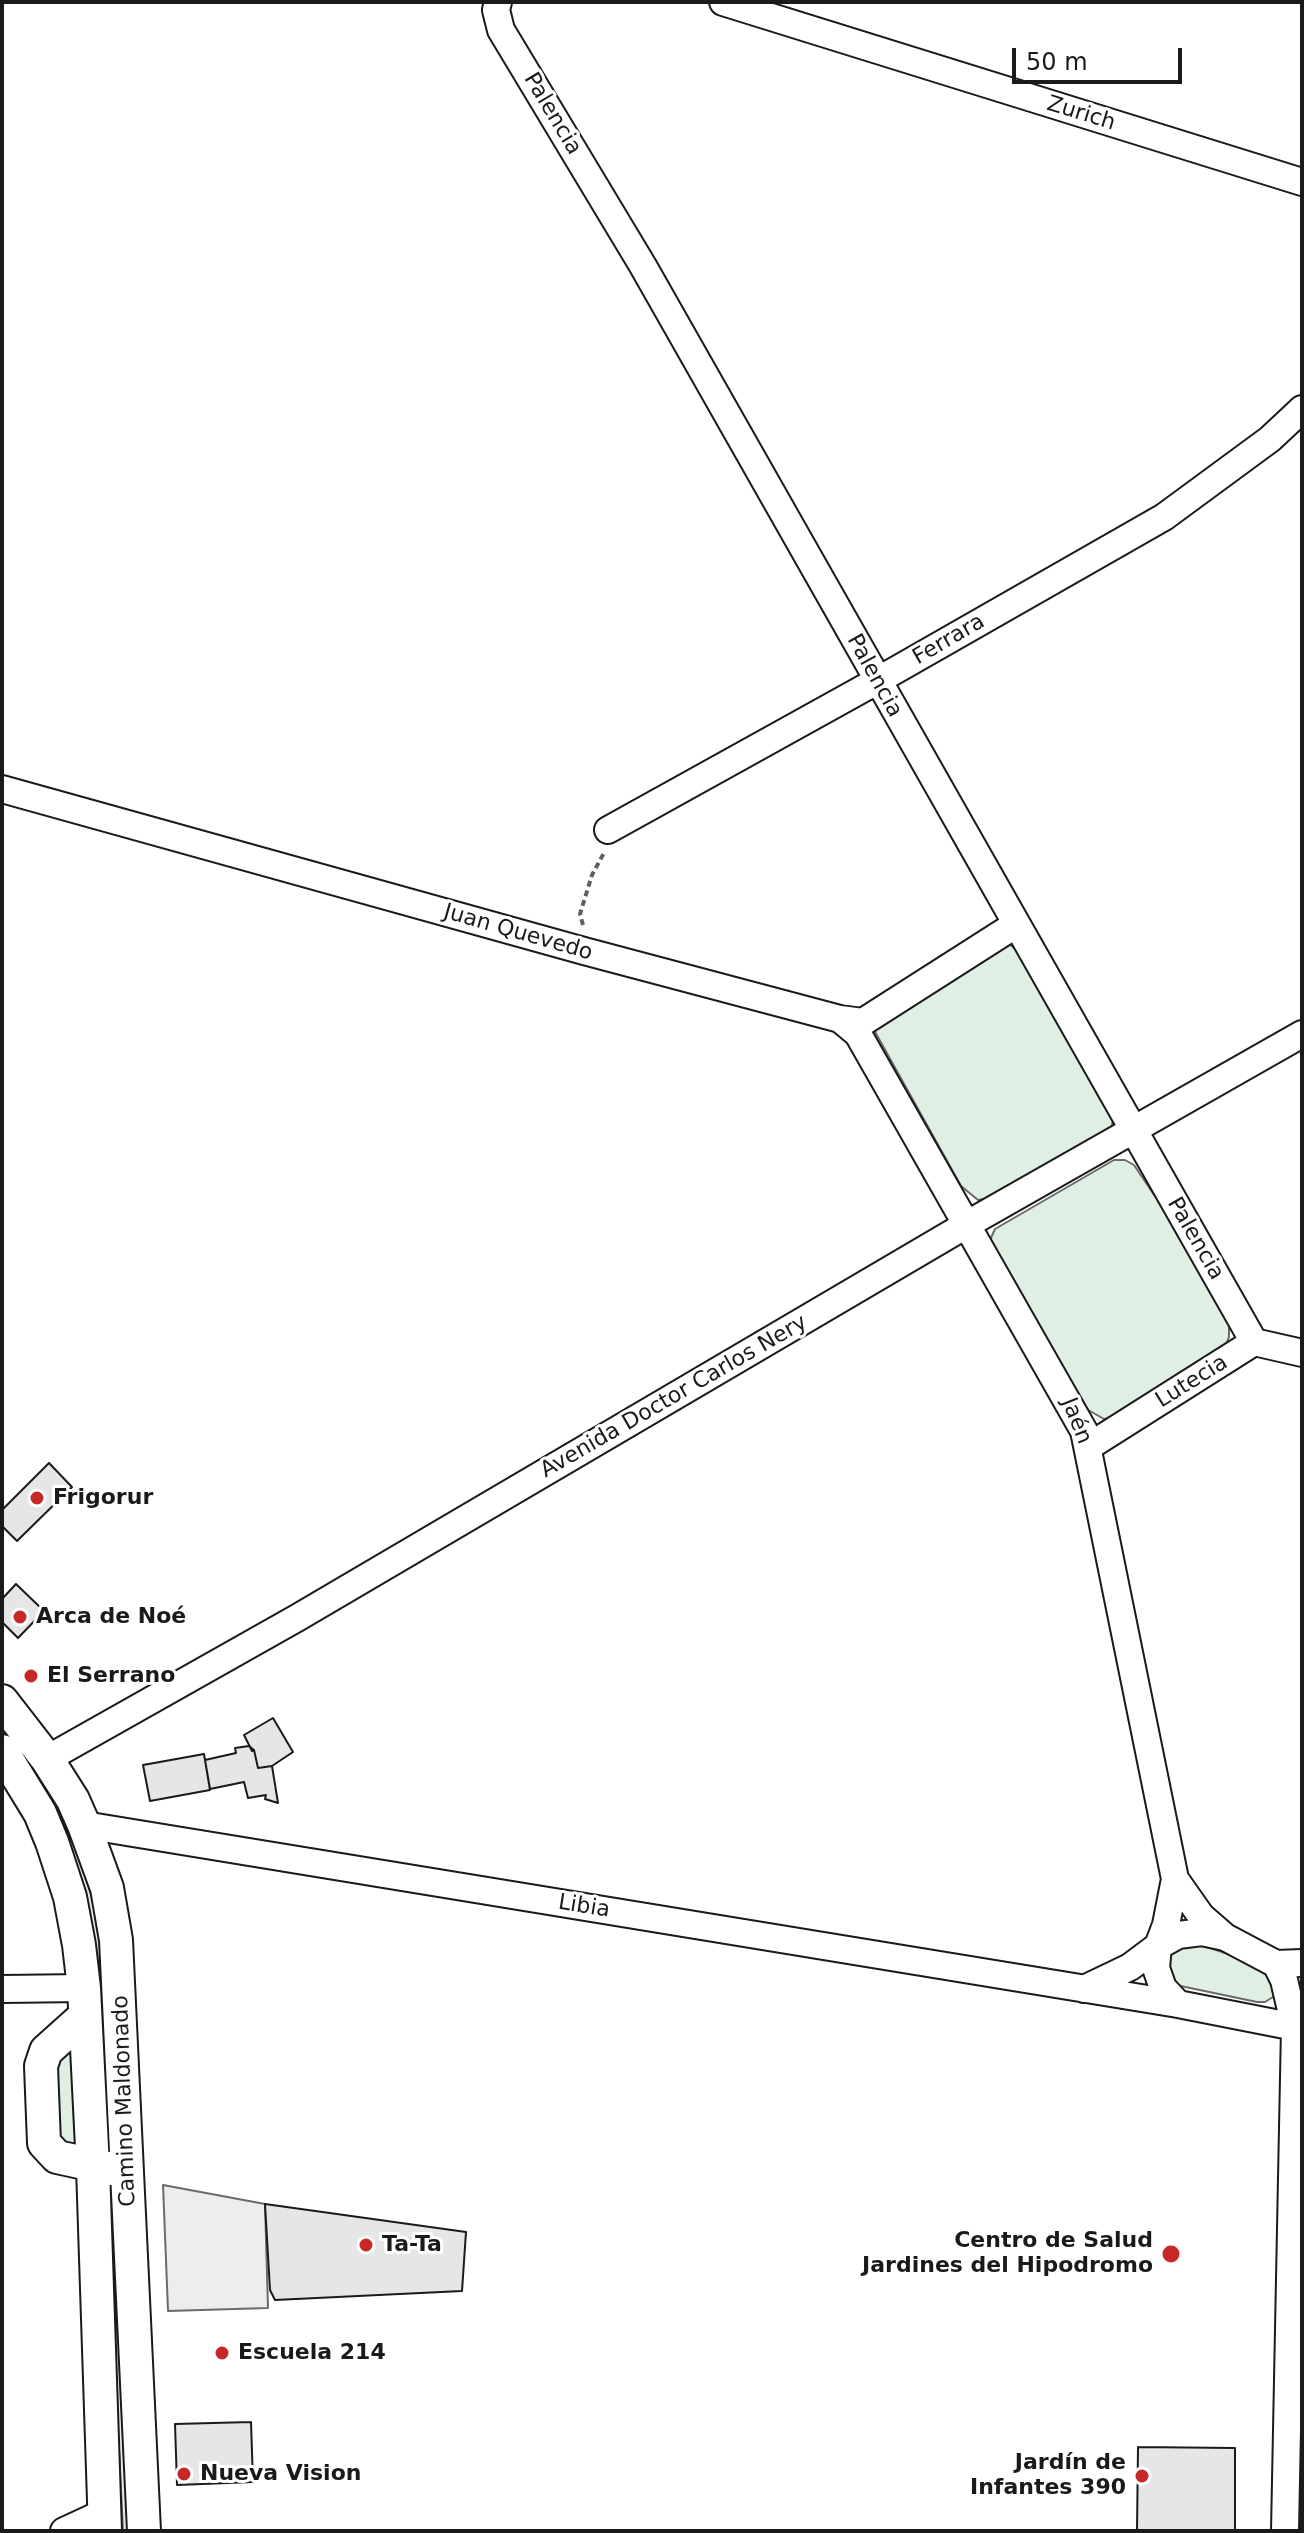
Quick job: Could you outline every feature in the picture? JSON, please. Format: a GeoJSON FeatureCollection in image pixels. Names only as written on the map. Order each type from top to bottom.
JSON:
{"type":"FeatureCollection","features":[{"type":"Feature","properties":{"kind":"main road","name":"Camino Maldonado"},"geometry":{"type":"LineString","coordinates":[[2,1701],[47,1759],[84,1825],[107,1888],[116,1940],[144,2531]]}},
{"type":"Feature","properties":{"kind":"main road","name":"Camino Maldonado"},"geometry":{"type":"LineString","coordinates":[[2,1751],[40,1813],[70,1897],[84,2002],[105,2522]]}},
{"type":"Feature","properties":{"kind":"main road"},"geometry":{"type":"LineString","coordinates":[[84,2002],[46,2051],[41,2066],[44,2143],[57,2157],[93,2167],[127,2169]]}},
{"type":"Feature","properties":{"kind":"street","name":"Zurich"},"geometry":{"type":"LineString","coordinates":[[723,2],[1302,182]]}},
{"type":"Feature","properties":{"kind":"street","name":"Palencia"},"geometry":{"type":"LineString","coordinates":[[497,6],[501,30],[643,266],[1254,1342]]}},
{"type":"Feature","properties":{"kind":"street","name":"Ferrara"},"geometry":{"type":"LineString","coordinates":[[608,830],[1164,517],[1270,439],[1302,409]]}},
{"type":"Feature","properties":{"kind":"street","name":"Juan Quevedo"},"geometry":{"type":"LineString","coordinates":[[2,789],[840,1019],[863,1022],[1015,925]]}},
{"type":"Feature","properties":{"kind":"street","name":"Jaén"},"geometry":{"type":"LineString","coordinates":[[840,1019],[858,1034],[1068,1398],[1084,1431],[1175,1879],[1166,1925],[1158,1946]]}},
{"type":"Feature","properties":{"kind":"street","name":"Avenida Doctor Carlos Nery"},"geometry":{"type":"LineString","coordinates":[[47,1759],[297,1618],[966,1225],[1302,1034]]}},
{"type":"Feature","properties":{"kind":"street"},"geometry":{"type":"LineString","coordinates":[[1254,1342],[1302,1353]]}},
{"type":"Feature","properties":{"kind":"street","name":"Lutecia"},"geometry":{"type":"LineString","coordinates":[[1088,1447],[1254,1342]]}},
{"type":"Feature","properties":{"kind":"street","name":"Libia"},"geometry":{"type":"LineString","coordinates":[[84,1825],[1298,2024]]}},
{"type":"Feature","properties":{"kind":"street","name":"Jaén"},"geometry":{"type":"LineString","coordinates":[[1175,1879],[1201,1916],[1225,1937]]}},
{"type":"Feature","properties":{"kind":"street"},"geometry":{"type":"LineString","coordinates":[[1084,1989],[1130,1967],[1178,1935],[1190,1933],[1225,1937],[1289,1964],[1284,1980],[1298,2024],[1285,2531]]}},
{"type":"Feature","properties":{"kind":"street"},"geometry":{"type":"LineString","coordinates":[[1158,1946],[1156,1968],[1163,1988],[1178,2004]]}},
{"type":"Feature","properties":{"kind":"street"},"geometry":{"type":"LineString","coordinates":[[2,1989],[84,2002]]}},
{"type":"Feature","properties":{"kind":"street"},"geometry":{"type":"LineString","coordinates":[[64,2531],[105,2522]]}},
{"type":"Feature","properties":{"kind":"path"},"geometry":{"type":"LineString","coordinates":[[584,951],[587,937],[580,914],[592,875],[608,846],[608,830]]}},
{"type":"Feature","properties":{"kind":"green space"},"geometry":{"type":"Polygon","coordinates":[[[1007,942],[1021,954],[1113,1119],[1112,1126],[1104,1133],[978,1200],[961,1186],[874,1030],[1007,942]]]}},
{"type":"Feature","properties":{"kind":"green space"},"geometry":{"type":"Polygon","coordinates":[[[1114,1160],[1125,1160],[1134,1165],[1171,1220],[1223,1308],[1229,1324],[1229,1337],[1225,1347],[1117,1417],[1104,1419],[1088,1410],[991,1249],[990,1240],[995,1229],[1114,1160]]]}},
{"type":"Feature","properties":{"kind":"green space"},"geometry":{"type":"Polygon","coordinates":[[[2,1719],[51,1788],[79,1853],[95,1909],[101,1943],[112,2160],[105,2159],[100,2049],[21,1756],[2,1731],[2,1719]]]}},
{"type":"Feature","properties":{"kind":"green space"},"geometry":{"type":"Polygon","coordinates":[[[1196,1943],[1267,1971],[1276,1989],[1273,1997],[1257,2002],[1171,1984],[1165,1951],[1196,1943]]]}},
{"type":"Feature","properties":{"kind":"green space"},"geometry":{"type":"Polygon","coordinates":[[[74,2048],[79,2149],[56,2139],[56,2058],[74,2048]]]}},
{"type":"Feature","properties":{"kind":"green space"},"geometry":{"type":"Polygon","coordinates":[[[112,2183],[131,2531],[123,2531],[106,2185],[112,2183]]]}},
{"type":"Feature","properties":{"kind":"shaded area"},"geometry":{"type":"Polygon","coordinates":[[[163,2185],[265,2204],[268,2308],[168,2311],[163,2185]]]}},
{"type":"Feature","properties":{"kind":"building","name":"Frigorur"},"geometry":{"type":"Polygon","coordinates":[[[49,1463],[72,1487],[17,1541],[2,1526],[2,1510],[49,1463]]]}},
{"type":"Feature","properties":{"kind":"building","name":"Arca de Noé"},"geometry":{"type":"Polygon","coordinates":[[[16,1584],[44,1611],[18,1638],[2,1622],[2,1599],[16,1584]]]}},
{"type":"Feature","properties":{"kind":"building"},"geometry":{"type":"Polygon","coordinates":[[[273,1718],[293,1752],[272,1766],[258,1768],[254,1750],[244,1735],[273,1718]]]}},
{"type":"Feature","properties":{"kind":"building"},"geometry":{"type":"Polygon","coordinates":[[[249,1746],[254,1750],[258,1768],[272,1766],[278,1803],[265,1799],[266,1795],[248,1798],[244,1782],[210,1789],[205,1760],[236,1753],[235,1748],[249,1746]]]}},
{"type":"Feature","properties":{"kind":"building"},"geometry":{"type":"Polygon","coordinates":[[[204,1754],[210,1790],[150,1801],[143,1765],[204,1754]]]}},
{"type":"Feature","properties":{"kind":"building","name":"Ta-Ta"},"geometry":{"type":"Polygon","coordinates":[[[265,2204],[466,2232],[462,2291],[275,2300],[270,2290],[265,2204]]]}},
{"type":"Feature","properties":{"kind":"building"},"geometry":{"type":"Polygon","coordinates":[[[251,2422],[253,2482],[177,2485],[175,2424],[251,2422]]]}},
{"type":"Feature","properties":{"kind":"building"},"geometry":{"type":"Polygon","coordinates":[[[1138,2447],[1235,2448],[1235,2531],[1137,2531],[1138,2447]]]}},
{"type":"Feature","properties":{"kind":"place","name":"Frigorur"},"geometry":{"type":"Point","coordinates":[37,1498]}},
{"type":"Feature","properties":{"kind":"place","name":"Arca de Noé"},"geometry":{"type":"Point","coordinates":[20,1617]}},
{"type":"Feature","properties":{"kind":"place","name":"El Serrano"},"geometry":{"type":"Point","coordinates":[31,1676]}},
{"type":"Feature","properties":{"kind":"place","name":"Ta-Ta"},"geometry":{"type":"Point","coordinates":[366,2245]}},
{"type":"Feature","properties":{"kind":"place","name":"Centro de Salud Jardines del Hipodromo"},"geometry":{"type":"Point","coordinates":[1171,2254]}},
{"type":"Feature","properties":{"kind":"place","name":"Escuela 214"},"geometry":{"type":"Point","coordinates":[222,2353]}},
{"type":"Feature","properties":{"kind":"place","name":"Nueva Vision"},"geometry":{"type":"Point","coordinates":[184,2474]}},
{"type":"Feature","properties":{"kind":"place","name":"Jardín de Infantes 390"},"geometry":{"type":"Point","coordinates":[1142,2476]}}]}
